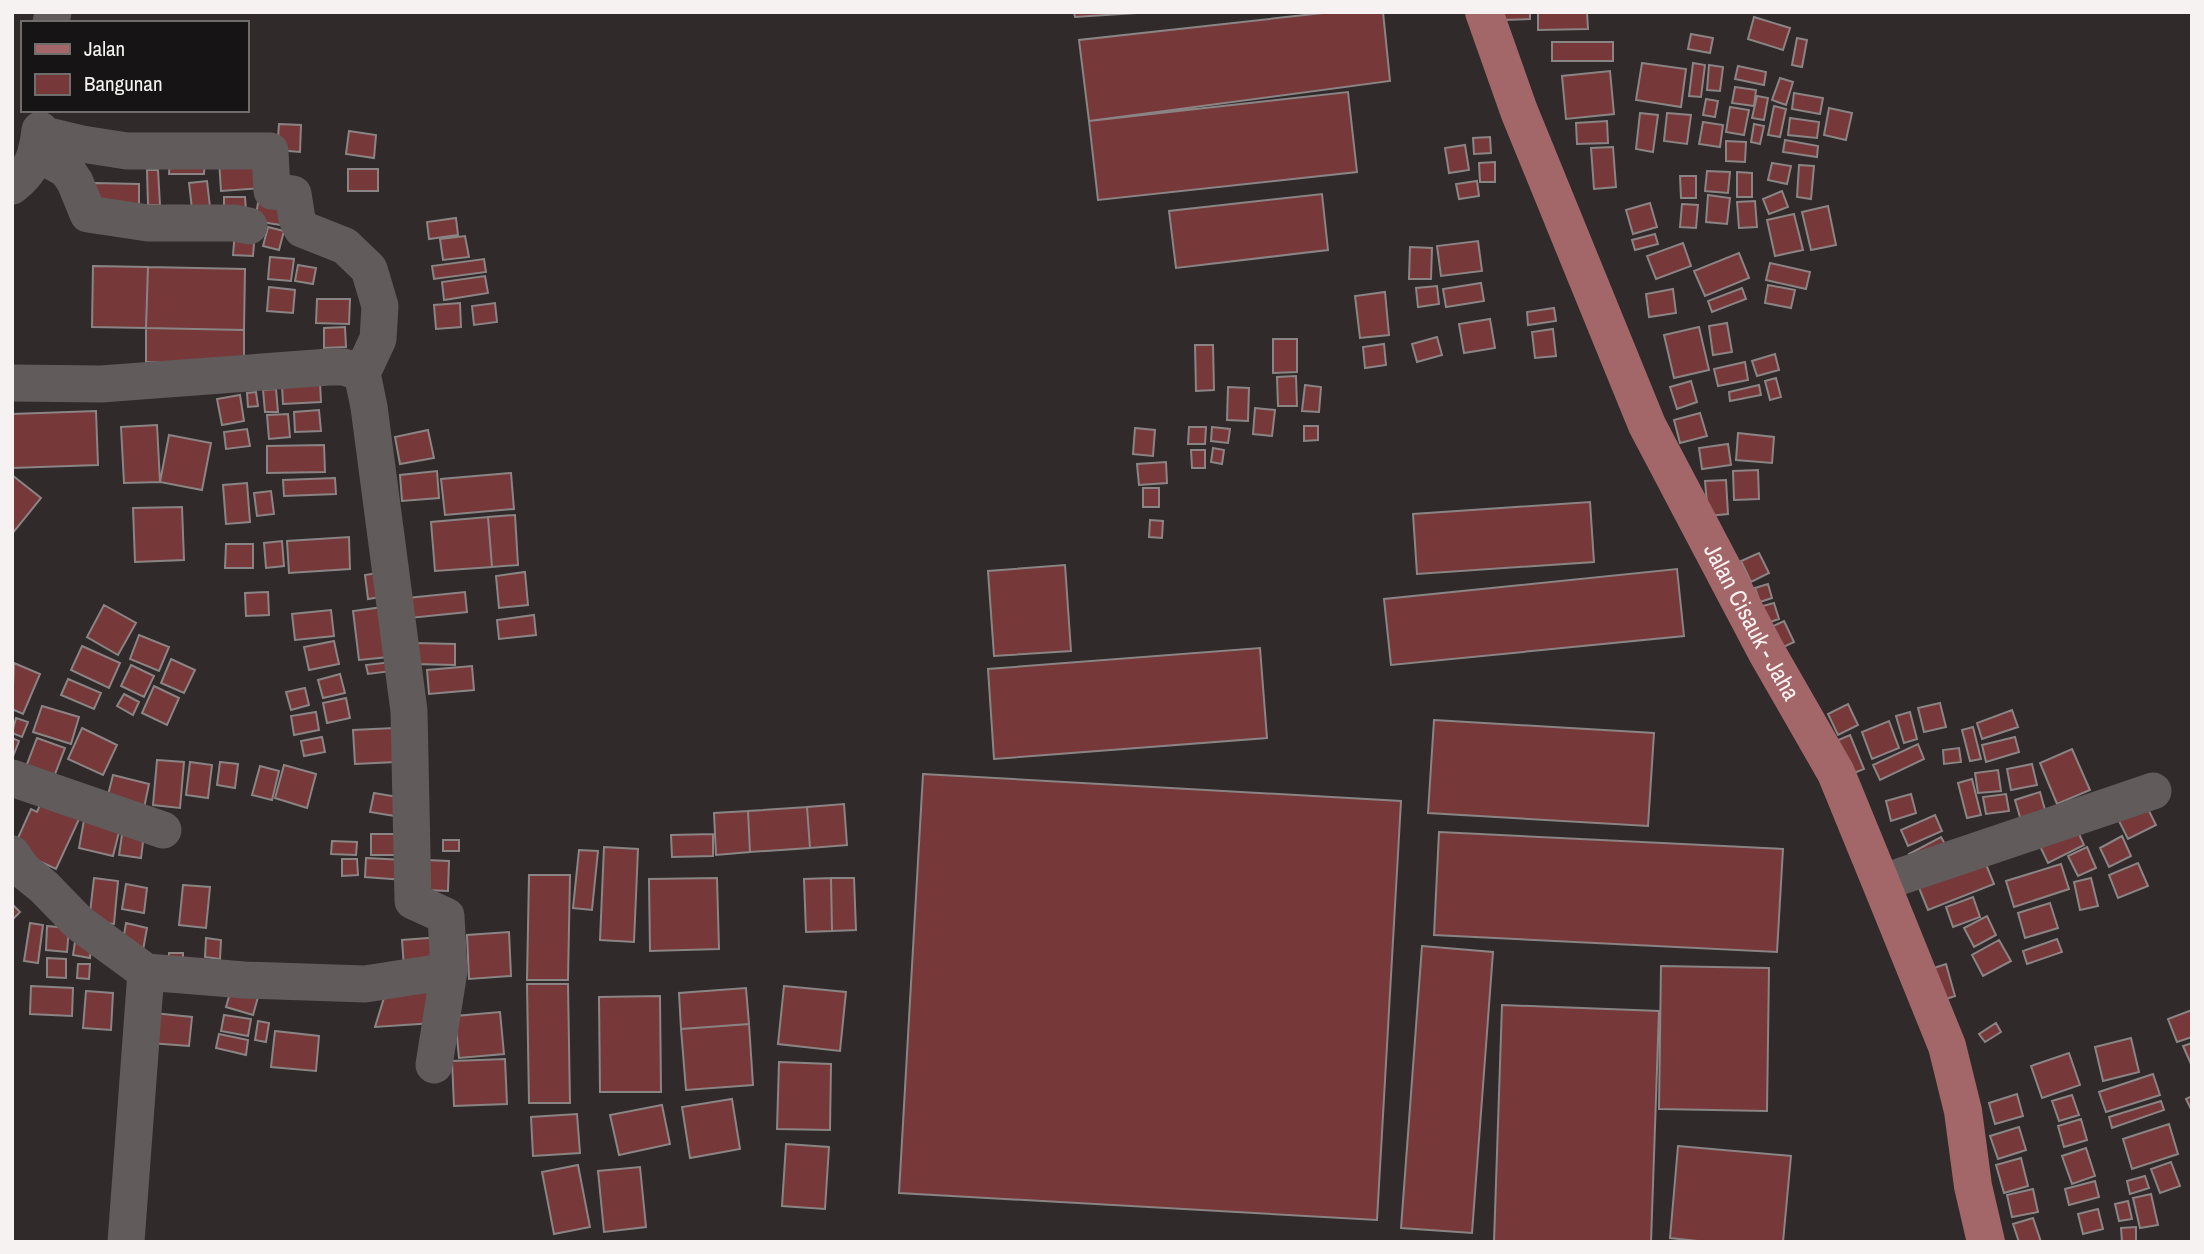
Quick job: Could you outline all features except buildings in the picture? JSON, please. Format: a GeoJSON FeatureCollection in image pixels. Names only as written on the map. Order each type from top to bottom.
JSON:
{"type":"FeatureCollection","features":[{"type":"Feature","properties":{"kind":"main road","name":"Jalan Cisauk - Jaha"},"geometry":{"type":"LineString","coordinates":[[1484,12],[1519,111],[1647,425],[1766,651],[1836,773],[1881,883],[1947,1046],[1963,1111],[1973,1186],[1986,1242]]}},
{"type":"Feature","properties":{"kind":"street"},"geometry":{"type":"LineString","coordinates":[[12,186],[28,173],[40,132]]}},
{"type":"Feature","properties":{"kind":"street"},"geometry":{"type":"LineString","coordinates":[[40,132],[75,182],[88,214],[148,223],[234,223],[249,226]]}},
{"type":"Feature","properties":{"kind":"street"},"geometry":{"type":"LineString","coordinates":[[40,132],[82,144],[127,151],[270,151],[272,191],[293,194],[297,219],[302,229],[345,246],[369,269],[380,306],[378,339],[362,373],[369,407],[409,711],[413,901],[446,916],[449,971],[433,1065]]}},
{"type":"Feature","properties":{"kind":"street"},"geometry":{"type":"LineString","coordinates":[[12,383],[101,384],[329,367],[344,367],[362,373]]}},
{"type":"Feature","properties":{"kind":"street"},"geometry":{"type":"LineString","coordinates":[[12,778],[163,830]]}},
{"type":"Feature","properties":{"kind":"street"},"geometry":{"type":"LineString","coordinates":[[1881,883],[2153,791]]}},
{"type":"Feature","properties":{"kind":"street"},"geometry":{"type":"LineString","coordinates":[[12,854],[23,870],[79,923],[146,972],[244,980],[365,984],[449,971]]}},
{"type":"Feature","properties":{"kind":"street"},"geometry":{"type":"LineString","coordinates":[[126,1242],[146,972]]}}]}
